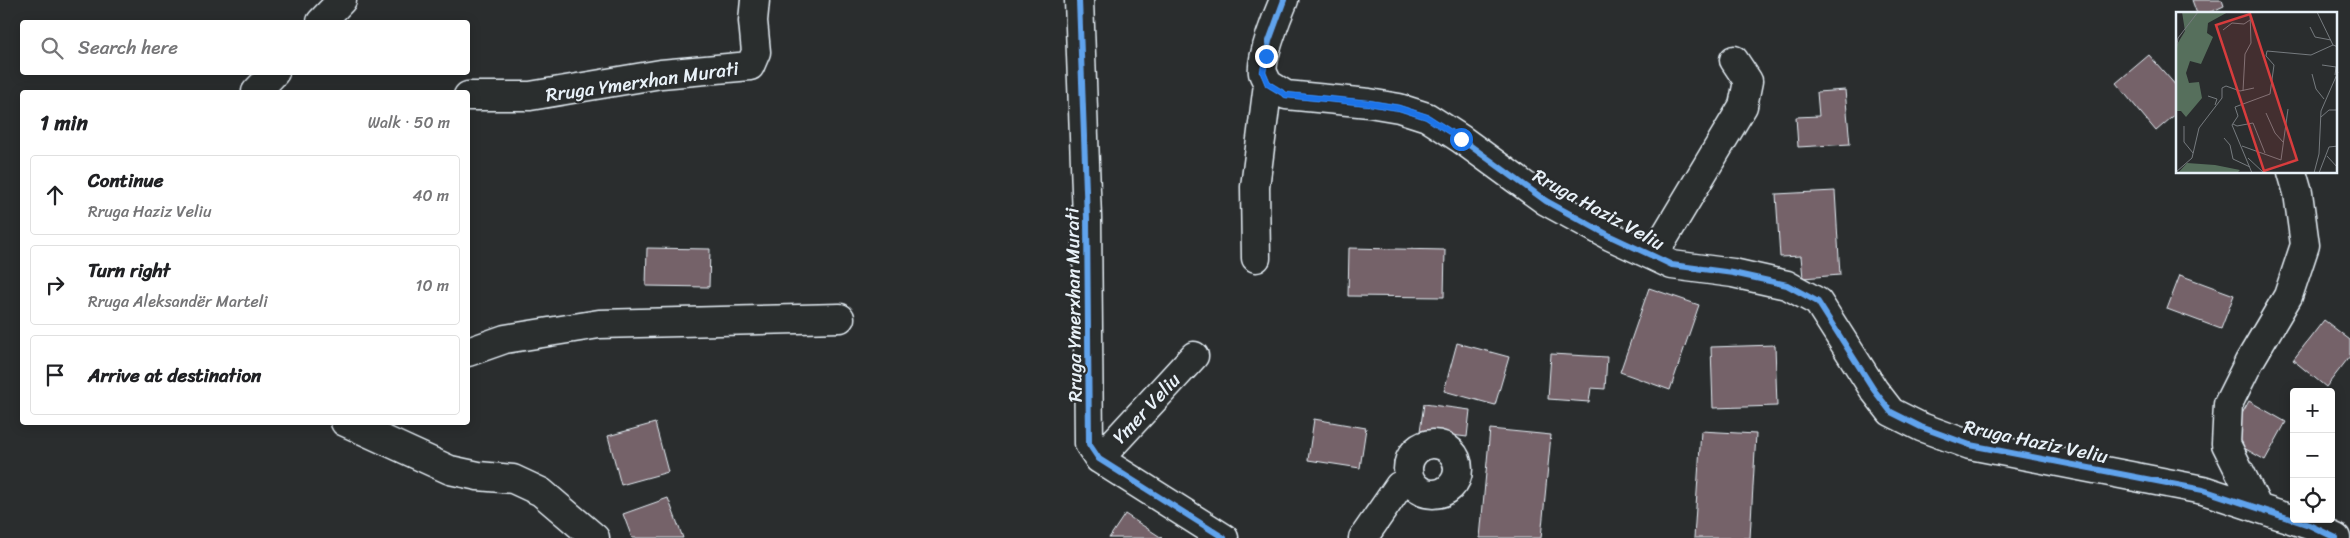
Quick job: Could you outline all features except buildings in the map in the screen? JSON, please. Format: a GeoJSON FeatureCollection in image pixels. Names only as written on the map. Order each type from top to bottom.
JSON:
{"type":"FeatureCollection","features":[{"type":"Feature","properties":{"kind":"street"},"geometry":{"type":"LineString","coordinates":[[323,20],[342,0]]}},
{"type":"Feature","properties":{"kind":"street","name":"Rruga Ymerxhan Murati"},"geometry":{"type":"LineString","coordinates":[[470,96],[530,96],[661,74],[750,66],[756,52],[753,21],[754,0]]}},
{"type":"Feature","properties":{"kind":"street","name":"Rruga Ymerxhan Murati"},"geometry":{"type":"LineString","coordinates":[[1079,0],[1087,218],[1089,444],[1098,459]]}},
{"type":"Feature","properties":{"kind":"street"},"geometry":{"type":"LineString","coordinates":[[1256,258],[1255,187],[1268,84],[1263,72],[1269,41],[1284,0]]}},
{"type":"Feature","properties":{"kind":"street"},"geometry":{"type":"LineString","coordinates":[[1653,256],[1743,106],[1748,81],[1734,60]]}},
{"type":"Feature","properties":{"kind":"street"},"geometry":{"type":"LineString","coordinates":[[258,90],[272,75]]}},
{"type":"Feature","properties":{"kind":"street","name":"Rruga Haziz Veliu"},"geometry":{"type":"LineString","coordinates":[[1268,84],[1286,95],[1369,103],[1399,108],[1427,117],[1461,139],[1546,201],[1610,236],[1672,265],[1734,273],[1787,285],[1818,302],[1874,390],[1891,412],[1921,427],[1970,445],[2203,490],[2309,525],[2336,538]]}},
{"type":"Feature","properties":{"kind":"street"},"geometry":{"type":"LineString","coordinates":[[2258,508],[2226,444],[2228,404],[2249,362],[2288,296],[2305,245],[2298,193],[2293,174]]}},
{"type":"Feature","properties":{"kind":"street"},"geometry":{"type":"LineString","coordinates":[[470,351],[505,339],[599,324],[840,318]]}},
{"type":"Feature","properties":{"kind":"street","name":"Ymer Veliu"},"geometry":{"type":"LineString","coordinates":[[1098,459],[1194,356]]}},
{"type":"Feature","properties":{"kind":"street"},"geometry":{"type":"LineString","coordinates":[[351,425],[450,470],[478,476],[513,478],[541,492],[595,538]]}},
{"type":"Feature","properties":{"kind":"street"},"geometry":{"type":"LineString","coordinates":[[1098,459],[1224,538]]}},
{"type":"Feature","properties":{"kind":"street"},"geometry":{"type":"LineString","coordinates":[[1363,538],[1400,486],[1412,483]]}},
{"type":"Feature","properties":{"kind":"cycle path"},"geometry":{"type":"LineString","coordinates":[[1079,0],[1087,218],[1089,444],[1099,459],[1224,538]]}},
{"type":"Feature","properties":{"kind":"cycle path"},"geometry":{"type":"LineString","coordinates":[[1284,0],[1269,41],[1266,56],[1263,72],[1268,84],[1286,95],[1369,103],[1399,108],[1427,117],[1461,139],[1546,201],[1610,236],[1672,265],[1733,273],[1787,285],[1818,302],[1874,390],[1891,412],[1921,427],[1970,445],[2203,490],[2309,525],[2336,538]]}},
{"type":"Feature","properties":{"kind":"route"},"geometry":{"type":"LineString","coordinates":[[1266,56],[1263,72],[1268,84],[1286,95],[1369,103],[1399,108],[1427,117],[1461,139]]}}]}
